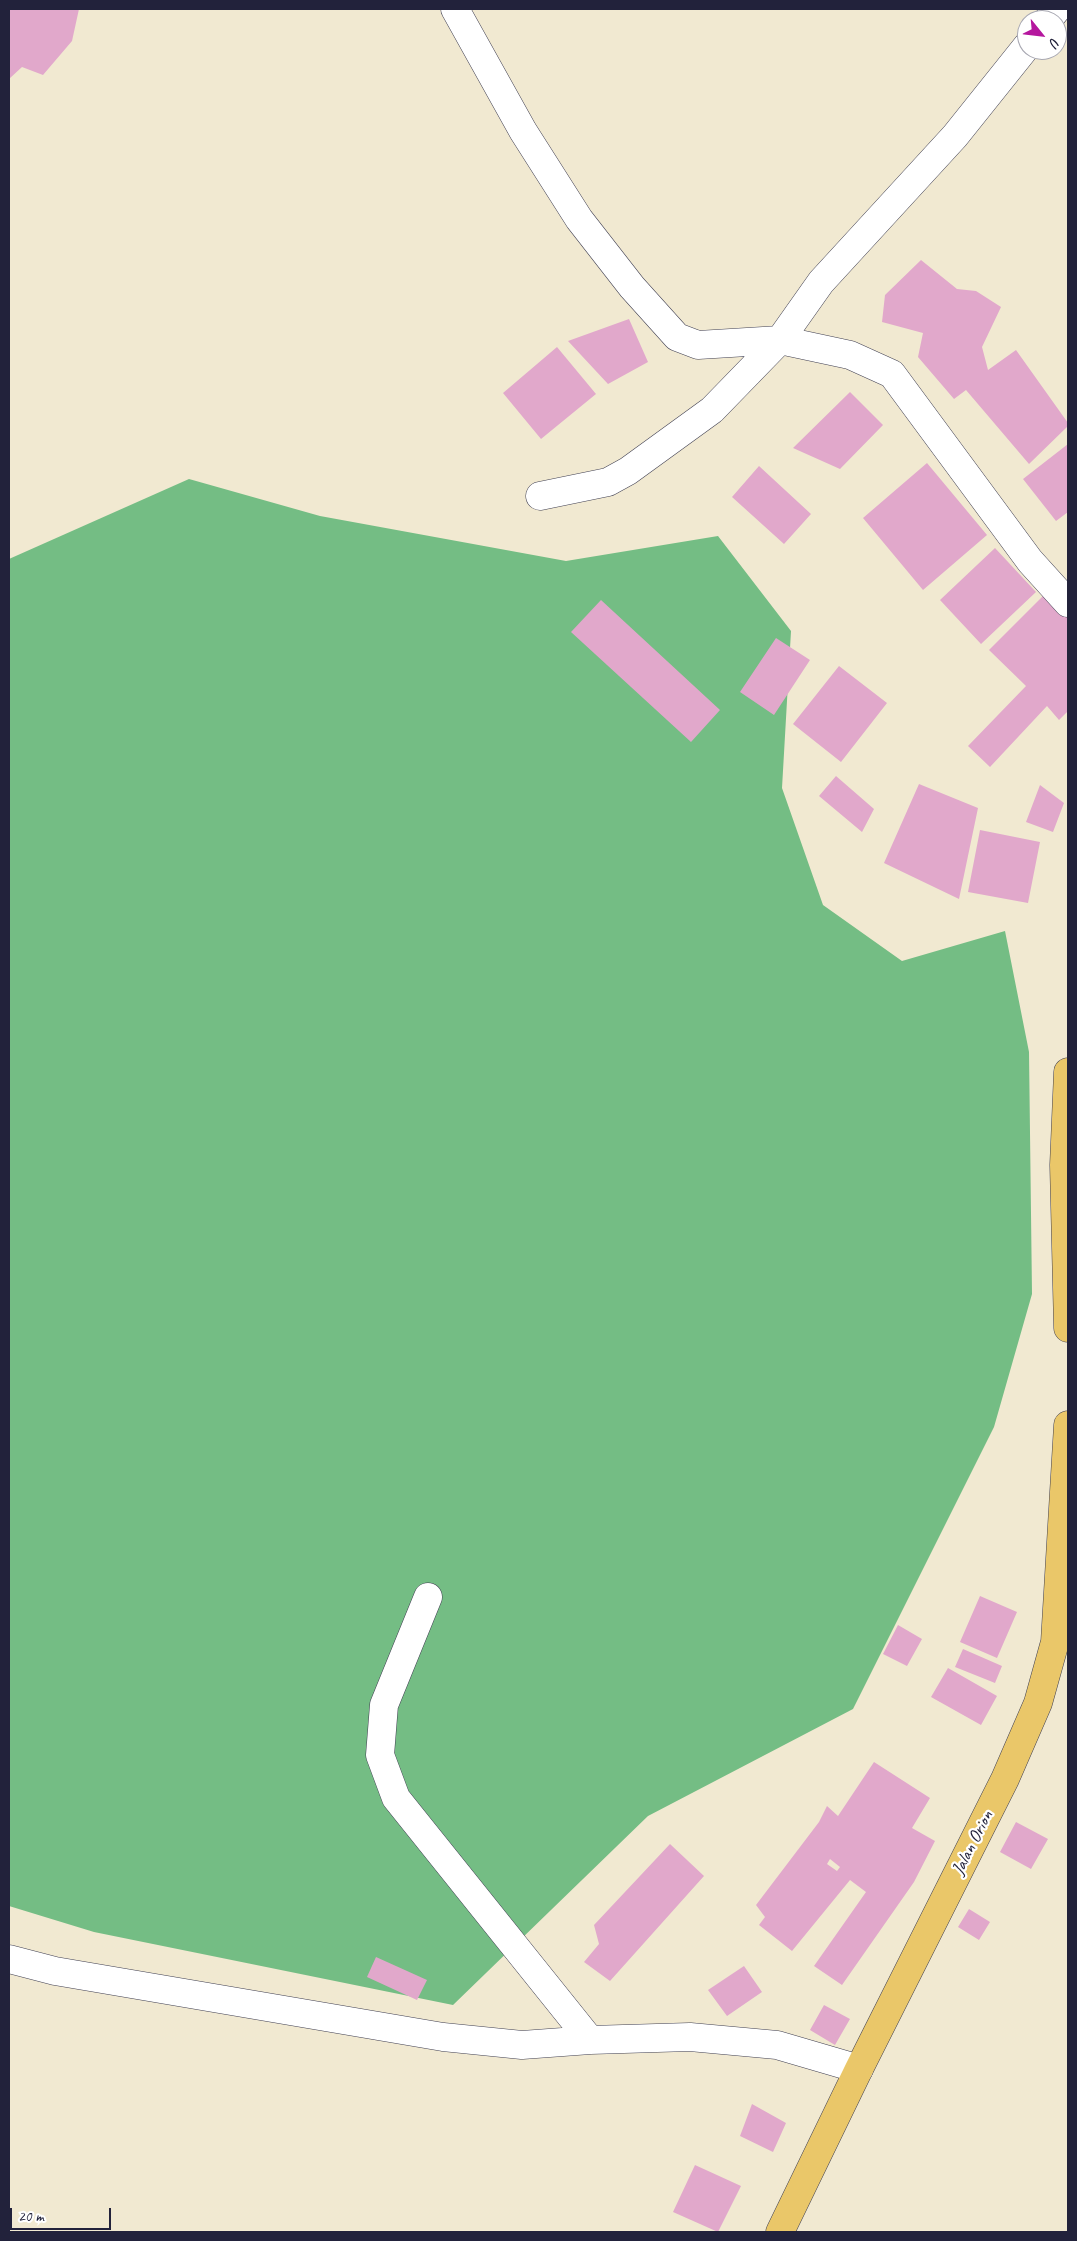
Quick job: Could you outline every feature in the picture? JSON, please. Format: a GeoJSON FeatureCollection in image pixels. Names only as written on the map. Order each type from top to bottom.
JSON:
{"type":"FeatureCollection","features":[{"type":"Feature","properties":{"kind":"highway"},"geometry":{"type":"LineString","coordinates":[[1068,1072],[1064,1164],[1068,1328]]}},
{"type":"Feature","properties":{"kind":"highway","name":"Jalan Orion"},"geometry":{"type":"LineString","coordinates":[[780,2232],[859,2069],[1005,1779],[1038,1703],[1055,1642],[1068,1425]]}},
{"type":"Feature","properties":{"kind":"street"},"geometry":{"type":"LineString","coordinates":[[455,9],[523,130],[579,218],[632,287],[677,337],[698,345],[780,340],[850,355],[892,374],[1030,561],[1068,603]]}},
{"type":"Feature","properties":{"kind":"street"},"geometry":{"type":"LineString","coordinates":[[540,496],[608,482],[628,472],[712,410],[780,340],[821,282],[955,136],[1017,58]]}},
{"type":"Feature","properties":{"kind":"street"},"geometry":{"type":"LineString","coordinates":[[428,1597],[384,1705],[380,1754],[396,1798],[590,2040]]}},
{"type":"Feature","properties":{"kind":"street"},"geometry":{"type":"LineString","coordinates":[[9,1959],[55,1971],[443,2037],[522,2045],[590,2040],[690,2037],[777,2045],[859,2069]]}},
{"type":"Feature","properties":{"kind":"green space"},"geometry":{"type":"Polygon","coordinates":[[[189,479],[320,516],[566,561],[718,536],[791,631],[782,788],[823,905],[902,961],[1005,931],[1029,1052],[1032,1294],[994,1427],[853,1709],[648,1816],[453,2005],[94,1932],[9,1906],[9,559],[189,479]]]}},
{"type":"Feature","properties":{"kind":"building"},"geometry":{"type":"Polygon","coordinates":[[[10,9],[79,9],[72,41],[43,75],[22,67],[9,79],[10,9]]]}},
{"type":"Feature","properties":{"kind":"building"},"geometry":{"type":"Polygon","coordinates":[[[921,260],[957,289],[976,291],[1001,307],[982,347],[988,370],[1016,350],[1068,423],[1068,426],[1029,464],[966,390],[954,399],[918,357],[923,333],[882,322],[885,295],[921,260]]]}},
{"type":"Feature","properties":{"kind":"building"},"geometry":{"type":"Polygon","coordinates":[[[629,319],[648,362],[608,384],[568,341],[629,319]]]}},
{"type":"Feature","properties":{"kind":"building"},"geometry":{"type":"Polygon","coordinates":[[[557,347],[596,394],[541,439],[503,393],[557,347]]]}},
{"type":"Feature","properties":{"kind":"building"},"geometry":{"type":"Polygon","coordinates":[[[850,392],[883,425],[840,469],[793,448],[850,392]]]}},
{"type":"Feature","properties":{"kind":"building"},"geometry":{"type":"Polygon","coordinates":[[[1068,444],[1068,512],[1056,521],[1023,479],[1068,444]]]}},
{"type":"Feature","properties":{"kind":"building"},"geometry":{"type":"Polygon","coordinates":[[[927,463],[987,535],[923,590],[863,518],[927,463]]]}},
{"type":"Feature","properties":{"kind":"building"},"geometry":{"type":"Polygon","coordinates":[[[759,466],[811,514],[784,544],[732,497],[759,466]]]}},
{"type":"Feature","properties":{"kind":"building"},"geometry":{"type":"Polygon","coordinates":[[[995,548],[1036,592],[981,644],[940,600],[995,548]]]}},
{"type":"Feature","properties":{"kind":"building"},"geometry":{"type":"Polygon","coordinates":[[[1045,594],[1068,618],[1068,711],[1059,720],[1047,706],[990,767],[968,746],[1026,686],[989,650],[1045,594]]]}},
{"type":"Feature","properties":{"kind":"building"},"geometry":{"type":"Polygon","coordinates":[[[601,600],[720,710],[691,742],[571,632],[601,600]]]}},
{"type":"Feature","properties":{"kind":"building"},"geometry":{"type":"Polygon","coordinates":[[[776,638],[810,660],[774,715],[740,692],[776,638]]]}},
{"type":"Feature","properties":{"kind":"building"},"geometry":{"type":"Polygon","coordinates":[[[839,666],[887,703],[841,762],[793,724],[839,666]]]}},
{"type":"Feature","properties":{"kind":"building"},"geometry":{"type":"Polygon","coordinates":[[[836,776],[874,809],[862,832],[819,796],[836,776]]]}},
{"type":"Feature","properties":{"kind":"building"},"geometry":{"type":"Polygon","coordinates":[[[919,784],[978,808],[959,899],[884,863],[919,784]]]}},
{"type":"Feature","properties":{"kind":"building"},"geometry":{"type":"Polygon","coordinates":[[[1040,785],[1064,803],[1053,832],[1026,822],[1040,785]]]}},
{"type":"Feature","properties":{"kind":"building"},"geometry":{"type":"Polygon","coordinates":[[[980,830],[1040,842],[1028,903],[968,892],[980,830]]]}},
{"type":"Feature","properties":{"kind":"building"},"geometry":{"type":"Polygon","coordinates":[[[980,1596],[1017,1612],[997,1658],[960,1642],[980,1596]]]}},
{"type":"Feature","properties":{"kind":"building"},"geometry":{"type":"Polygon","coordinates":[[[898,1625],[922,1639],[907,1666],[883,1654],[898,1625]]]}},
{"type":"Feature","properties":{"kind":"building"},"geometry":{"type":"Polygon","coordinates":[[[963,1649],[1002,1666],[995,1683],[955,1667],[963,1649]]]}},
{"type":"Feature","properties":{"kind":"building"},"geometry":{"type":"Polygon","coordinates":[[[948,1668],[997,1696],[981,1725],[931,1697],[948,1668]]]}},
{"type":"Feature","properties":{"kind":"building"},"geometry":{"type":"Polygon","coordinates":[[[874,1762],[930,1798],[912,1828],[935,1841],[914,1882],[842,1985],[814,1966],[866,1892],[850,1880],[792,1951],[759,1925],[765,1917],[756,1905],[819,1822],[827,1806],[838,1816],[874,1762]],[[830,1859],[827,1864],[837,1871],[840,1867],[830,1859]]]}},
{"type":"Feature","properties":{"kind":"building"},"geometry":{"type":"Polygon","coordinates":[[[1016,1822],[1048,1839],[1031,1869],[1000,1852],[1016,1822]]]}},
{"type":"Feature","properties":{"kind":"building"},"geometry":{"type":"Polygon","coordinates":[[[670,1844],[704,1876],[610,1981],[584,1962],[599,1944],[594,1925],[670,1844]]]}},
{"type":"Feature","properties":{"kind":"building"},"geometry":{"type":"Polygon","coordinates":[[[969,1909],[990,1922],[979,1940],[958,1927],[969,1909]]]}},
{"type":"Feature","properties":{"kind":"building"},"geometry":{"type":"Polygon","coordinates":[[[376,1957],[427,1980],[417,2000],[367,1977],[376,1957]]]}},
{"type":"Feature","properties":{"kind":"building"},"geometry":{"type":"Polygon","coordinates":[[[744,1966],[762,1992],[727,2016],[708,1990],[744,1966]]]}},
{"type":"Feature","properties":{"kind":"building"},"geometry":{"type":"Polygon","coordinates":[[[824,2005],[850,2019],[835,2045],[810,2030],[824,2005]]]}},
{"type":"Feature","properties":{"kind":"building"},"geometry":{"type":"Polygon","coordinates":[[[752,2104],[786,2123],[773,2152],[740,2136],[752,2104]]]}},
{"type":"Feature","properties":{"kind":"building"},"geometry":{"type":"Polygon","coordinates":[[[695,2165],[741,2186],[718,2232],[673,2212],[695,2165]]]}}]}
